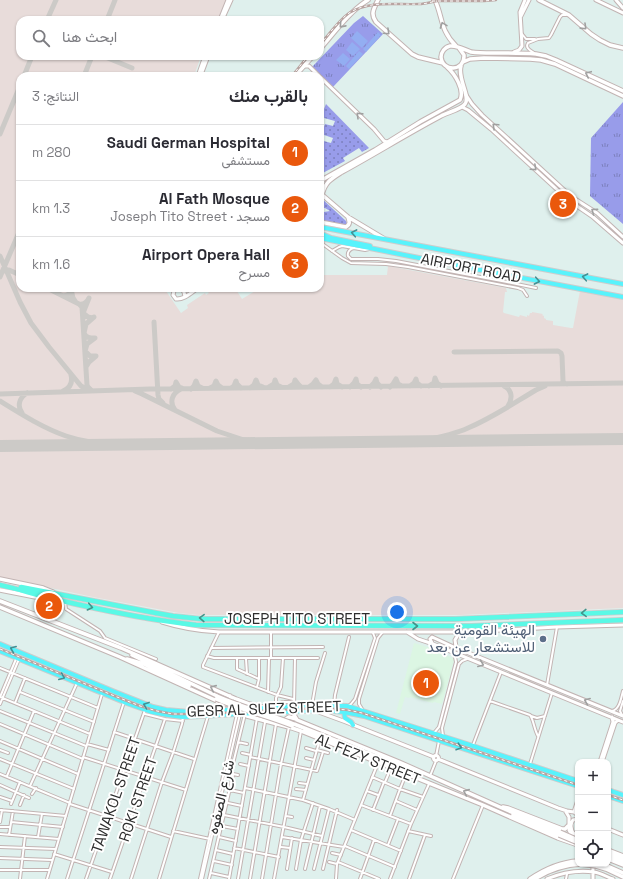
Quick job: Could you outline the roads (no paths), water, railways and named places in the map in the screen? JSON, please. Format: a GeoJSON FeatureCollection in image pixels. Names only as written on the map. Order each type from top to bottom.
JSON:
{"type":"FeatureCollection","features":[{"type":"Feature","properties":{"kind":"highway"},"geometry":{"type":"LineString","coordinates":[[0,584],[54,593]]}},
{"type":"Feature","properties":{"kind":"highway"},"geometry":{"type":"LineString","coordinates":[[0,584],[52,599]]}},
{"type":"Feature","properties":{"kind":"highway","name":"JOSEPH TITO STREET"},"geometry":{"type":"LineString","coordinates":[[54,593],[173,616],[202,618],[455,619],[623,612]]}},
{"type":"Feature","properties":{"kind":"highway","name":"JOSEPH TITO STREET"},"geometry":{"type":"LineString","coordinates":[[52,599],[154,620],[196,625],[488,626],[623,620]]}},
{"type":"Feature","properties":{"kind":"highway"},"geometry":{"type":"LineString","coordinates":[[476,631],[488,626]]}},
{"type":"Feature","properties":{"kind":"main road"},"geometry":{"type":"LineString","coordinates":[[324,45],[351,15],[368,0]]}},
{"type":"Feature","properties":{"kind":"main road"},"geometry":{"type":"LineString","coordinates":[[378,0],[373,14],[376,22],[414,55],[443,63],[449,68],[456,68],[470,59],[530,58],[541,60],[555,64],[623,96]]}},
{"type":"Feature","properties":{"kind":"main road"},"geometry":{"type":"LineString","coordinates":[[541,0],[569,15],[597,38],[610,45],[623,48]]}},
{"type":"Feature","properties":{"kind":"main road"},"geometry":{"type":"LineString","coordinates":[[399,137],[442,115],[462,107],[466,102],[466,94],[460,76],[464,55],[444,29],[436,1]]}},
{"type":"Feature","properties":{"kind":"main road"},"geometry":{"type":"LineString","coordinates":[[443,63],[443,51],[449,46],[458,47],[477,53],[536,54],[556,60],[623,91]]}},
{"type":"Feature","properties":{"kind":"main road"},"geometry":{"type":"LineString","coordinates":[[299,72],[309,60]]}},
{"type":"Feature","properties":{"kind":"main road"},"geometry":{"type":"LineString","coordinates":[[324,185],[326,182],[394,141],[420,122],[457,103],[461,94],[456,78],[447,66]]}},
{"type":"Feature","properties":{"kind":"main road"},"geometry":{"type":"LineString","coordinates":[[609,84],[623,88]]}},
{"type":"Feature","properties":{"kind":"main road"},"geometry":{"type":"LineString","coordinates":[[324,179],[387,142],[394,141]]}},
{"type":"Feature","properties":{"kind":"main road"},"geometry":{"type":"LineString","coordinates":[[324,189],[330,180]]}},
{"type":"Feature","properties":{"kind":"main road"},"geometry":{"type":"LineString","coordinates":[[324,197],[348,217],[384,239]]}},
{"type":"Feature","properties":{"kind":"main road"},"geometry":{"type":"LineString","coordinates":[[324,223],[345,227],[349,224],[348,217]]}},
{"type":"Feature","properties":{"kind":"main road","name":"AIRPORT ROAD"},"geometry":{"type":"LineString","coordinates":[[324,228],[623,284]]}},
{"type":"Feature","properties":{"kind":"main road"},"geometry":{"type":"LineString","coordinates":[[324,235],[391,252]]}},
{"type":"Feature","properties":{"kind":"main road","name":"AIRPORT ROAD"},"geometry":{"type":"LineString","coordinates":[[324,240],[623,297]]}},
{"type":"Feature","properties":{"kind":"main road","name":"JOSEPH TITO STREET"},"geometry":{"type":"LineString","coordinates":[[0,579],[43,588],[54,593]]}},
{"type":"Feature","properties":{"kind":"main road","name":"JOSEPH TITO STREET"},"geometry":{"type":"LineString","coordinates":[[0,590],[52,599]]}},
{"type":"Feature","properties":{"kind":"main road"},"geometry":{"type":"LineString","coordinates":[[0,601],[119,646],[230,696],[249,704],[262,707]]}},
{"type":"Feature","properties":{"kind":"main road"},"geometry":{"type":"LineString","coordinates":[[0,607],[120,657],[144,664],[217,699],[273,716],[408,769],[414,769],[575,842]]}},
{"type":"Feature","properties":{"kind":"main road","name":"GESR AL SUEZ STREET"},"geometry":{"type":"LineString","coordinates":[[0,644],[121,695],[160,709],[208,716],[294,711],[334,705],[347,706],[473,746],[575,785]]}},
{"type":"Feature","properties":{"kind":"main road"},"geometry":{"type":"LineString","coordinates":[[119,646],[140,659],[224,704],[227,704],[230,701],[230,696]]}},
{"type":"Feature","properties":{"kind":"main road","name":"GESR AL SUEZ STREET"},"geometry":{"type":"LineString","coordinates":[[0,651],[145,712],[168,715],[183,719],[214,710],[240,710],[276,707],[293,702],[312,708],[364,716],[439,741],[517,763]]}},
{"type":"Feature","properties":{"kind":"main road"},"geometry":{"type":"LineString","coordinates":[[31,664],[34,662],[34,658]]}},
{"type":"Feature","properties":{"kind":"main road"},"geometry":{"type":"LineString","coordinates":[[36,666],[36,662],[38,660]]}},
{"type":"Feature","properties":{"kind":"main road"},"geometry":{"type":"LineString","coordinates":[[113,698],[115,696],[115,692]]}},
{"type":"Feature","properties":{"kind":"main road"},"geometry":{"type":"LineString","coordinates":[[121,695],[120,697],[122,702]]}},
{"type":"Feature","properties":{"kind":"main road"},"geometry":{"type":"LineString","coordinates":[[214,710],[218,709],[219,706],[217,699]]}},
{"type":"Feature","properties":{"kind":"main road"},"geometry":{"type":"LineString","coordinates":[[293,724],[294,711]]}},
{"type":"Feature","properties":{"kind":"main road"},"geometry":{"type":"LineString","coordinates":[[344,712],[345,718],[353,725]]}},
{"type":"Feature","properties":{"kind":"main road"},"geometry":{"type":"LineString","coordinates":[[245,714],[247,716],[276,724],[293,724],[409,773],[413,777]]}},
{"type":"Feature","properties":{"kind":"main road","name":"AL FEZY STREET"},"geometry":{"type":"LineString","coordinates":[[293,724],[301,732],[429,783]]}},
{"type":"Feature","properties":{"kind":"main road","name":"GESR AL SUEZ STREET"},"geometry":{"type":"LineString","coordinates":[[523,766],[529,765],[575,780]]}},
{"type":"Feature","properties":{"kind":"main road"},"geometry":{"type":"LineString","coordinates":[[429,783],[484,806],[492,806],[560,834]]}},
{"type":"Feature","properties":{"kind":"main road"},"geometry":{"type":"LineString","coordinates":[[611,791],[623,795]]}},
{"type":"Feature","properties":{"kind":"main road"},"geometry":{"type":"LineString","coordinates":[[611,797],[623,802]]}},
{"type":"Feature","properties":{"kind":"main road"},"geometry":{"type":"LineString","coordinates":[[560,834],[568,826]]}},
{"type":"Feature","properties":{"kind":"main road"},"geometry":{"type":"LineString","coordinates":[[611,851],[623,856]]}},
{"type":"Feature","properties":{"kind":"main road"},"geometry":{"type":"LineString","coordinates":[[611,857],[623,862]]}},
{"type":"Feature","properties":{"kind":"main road"},"geometry":{"type":"LineString","coordinates":[[530,879],[552,866],[575,861]]}},
{"type":"Feature","properties":{"kind":"main road"},"geometry":{"type":"LineString","coordinates":[[535,879],[555,869],[575,865]]}},
{"type":"Feature","properties":{"kind":"main road"},"geometry":{"type":"LineString","coordinates":[[599,867],[623,877]]}},
{"type":"Feature","properties":{"kind":"main road"},"geometry":{"type":"LineString","coordinates":[[609,867],[623,873]]}},
{"type":"Feature","properties":{"kind":"street"},"geometry":{"type":"LineString","coordinates":[[223,16],[230,0]]}},
{"type":"Feature","properties":{"kind":"street"},"geometry":{"type":"LineString","coordinates":[[596,0],[623,13]]}},
{"type":"Feature","properties":{"kind":"street"},"geometry":{"type":"LineString","coordinates":[[616,0],[623,8]]}},
{"type":"Feature","properties":{"kind":"street"},"geometry":{"type":"LineString","coordinates":[[507,54],[521,49],[521,16],[526,1]]}},
{"type":"Feature","properties":{"kind":"street"},"geometry":{"type":"LineString","coordinates":[[522,34],[527,39],[546,39],[550,37],[560,16],[569,15]]}},
{"type":"Feature","properties":{"kind":"street"},"geometry":{"type":"LineString","coordinates":[[536,54],[529,50],[527,46],[529,43],[538,39]]}},
{"type":"Feature","properties":{"kind":"street"},"geometry":{"type":"LineString","coordinates":[[202,72],[205,60]]}},
{"type":"Feature","properties":{"kind":"street"},"geometry":{"type":"LineString","coordinates":[[304,66],[309,66],[315,72]]}},
{"type":"Feature","properties":{"kind":"street"},"geometry":{"type":"LineString","coordinates":[[324,81],[374,129],[384,141],[387,142]]}},
{"type":"Feature","properties":{"kind":"street"},"geometry":{"type":"LineString","coordinates":[[466,94],[477,110],[568,193],[597,213],[623,237]]}},
{"type":"Feature","properties":{"kind":"street"},"geometry":{"type":"LineString","coordinates":[[462,107],[478,118],[564,196],[592,216],[623,244]]}},
{"type":"Feature","properties":{"kind":"street"},"geometry":{"type":"LineString","coordinates":[[477,110],[474,109],[473,111],[478,118]]}},
{"type":"Feature","properties":{"kind":"street"},"geometry":{"type":"LineString","coordinates":[[324,245],[351,263],[386,264],[430,271],[518,288],[523,290],[527,296]]}},
{"type":"Feature","properties":{"kind":"street"},"geometry":{"type":"LineString","coordinates":[[332,251],[340,246],[366,250],[370,248]]}},
{"type":"Feature","properties":{"kind":"street"},"geometry":{"type":"LineString","coordinates":[[354,248],[348,252],[348,256],[351,259],[382,259],[408,263],[536,288]]}},
{"type":"Feature","properties":{"kind":"street"},"geometry":{"type":"LineString","coordinates":[[174,292],[175,298],[180,300],[192,292]]}},
{"type":"Feature","properties":{"kind":"street"},"geometry":{"type":"LineString","coordinates":[[184,292],[185,297]]}},
{"type":"Feature","properties":{"kind":"street"},"geometry":{"type":"LineString","coordinates":[[65,602],[66,610],[100,630],[105,638],[119,646],[156,659]]}},
{"type":"Feature","properties":{"kind":"street"},"geometry":{"type":"LineString","coordinates":[[154,620],[190,630],[219,632],[466,632],[623,625]]}},
{"type":"Feature","properties":{"kind":"street"},"geometry":{"type":"LineString","coordinates":[[547,685],[557,627]]}},
{"type":"Feature","properties":{"kind":"street"},"geometry":{"type":"LineString","coordinates":[[268,692],[271,631]]}},
{"type":"Feature","properties":{"kind":"street"},"geometry":{"type":"LineString","coordinates":[[219,632],[202,665],[203,667],[293,702]]}},
{"type":"Feature","properties":{"kind":"street"},"geometry":{"type":"LineString","coordinates":[[347,706],[354,700],[375,638],[373,632]]}},
{"type":"Feature","properties":{"kind":"street"},"geometry":{"type":"LineString","coordinates":[[363,710],[359,701],[379,636],[383,632]]}},
{"type":"Feature","properties":{"kind":"street"},"geometry":{"type":"LineString","coordinates":[[407,632],[415,638],[451,651],[623,722]]}},
{"type":"Feature","properties":{"kind":"street"},"geometry":{"type":"LineString","coordinates":[[459,650],[455,645],[455,638],[466,632]]}},
{"type":"Feature","properties":{"kind":"street"},"geometry":{"type":"LineString","coordinates":[[334,705],[349,637]]}},
{"type":"Feature","properties":{"kind":"street"},"geometry":{"type":"LineString","coordinates":[[433,644],[430,639],[432,637],[459,650],[623,716]]}},
{"type":"Feature","properties":{"kind":"street"},"geometry":{"type":"LineString","coordinates":[[211,648],[323,647]]}},
{"type":"Feature","properties":{"kind":"street"},"geometry":{"type":"LineString","coordinates":[[433,733],[438,730],[439,727],[456,662],[451,651]]}},
{"type":"Feature","properties":{"kind":"street"},"geometry":{"type":"LineString","coordinates":[[325,653],[316,682],[312,708],[558,808],[574,812],[575,809]]}},
{"type":"Feature","properties":{"kind":"street"},"geometry":{"type":"LineString","coordinates":[[207,656],[214,658],[318,658]]}},
{"type":"Feature","properties":{"kind":"street"},"geometry":{"type":"LineString","coordinates":[[0,704],[1,698],[18,658]]}},
{"type":"Feature","properties":{"kind":"street"},"geometry":{"type":"LineString","coordinates":[[237,658],[237,669],[259,679]]}},
{"type":"Feature","properties":{"kind":"street"},"geometry":{"type":"LineString","coordinates":[[246,658],[246,674]]}},
{"type":"Feature","properties":{"kind":"street"},"geometry":{"type":"LineString","coordinates":[[257,687],[259,679],[259,658]]}},
{"type":"Feature","properties":{"kind":"street"},"geometry":{"type":"LineString","coordinates":[[276,707],[277,695],[281,687],[283,658]]}},
{"type":"Feature","properties":{"kind":"street"},"geometry":{"type":"LineString","coordinates":[[293,702],[295,658]]}},
{"type":"Feature","properties":{"kind":"street"},"geometry":{"type":"LineString","coordinates":[[444,737],[442,731],[459,664],[464,660],[470,659]]}},
{"type":"Feature","properties":{"kind":"street"},"geometry":{"type":"LineString","coordinates":[[0,668],[98,708]]}},
{"type":"Feature","properties":{"kind":"street"},"geometry":{"type":"LineString","coordinates":[[473,746],[501,672]]}},
{"type":"Feature","properties":{"kind":"street"},"geometry":{"type":"LineString","coordinates":[[15,703],[25,678]]}},
{"type":"Feature","properties":{"kind":"street"},"geometry":{"type":"LineString","coordinates":[[30,786],[77,683]]}},
{"type":"Feature","properties":{"kind":"street"},"geometry":{"type":"LineString","coordinates":[[612,711],[615,711],[618,708],[623,691]]}},
{"type":"Feature","properties":{"kind":"street"},"geometry":{"type":"LineString","coordinates":[[20,692],[94,722]]}},
{"type":"Feature","properties":{"kind":"street"},"geometry":{"type":"LineString","coordinates":[[529,765],[552,693]]}},
{"type":"Feature","properties":{"kind":"street"},"geometry":{"type":"LineString","coordinates":[[47,879],[102,694]]}},
{"type":"Feature","properties":{"kind":"street"},"geometry":{"type":"LineString","coordinates":[[574,702],[576,697]]}},
{"type":"Feature","properties":{"kind":"street"},"geometry":{"type":"LineString","coordinates":[[1,698],[90,734]]}},
{"type":"Feature","properties":{"kind":"street"},"geometry":{"type":"LineString","coordinates":[[354,700],[356,702],[359,701]]}},
{"type":"Feature","properties":{"kind":"street"},"geometry":{"type":"LineString","coordinates":[[490,701],[531,716],[540,718],[545,716]]}},
{"type":"Feature","properties":{"kind":"street"},"geometry":{"type":"LineString","coordinates":[[623,701],[620,711],[623,716]]}},
{"type":"Feature","properties":{"kind":"street"},"geometry":{"type":"LineString","coordinates":[[67,879],[114,732],[122,702]]}},
{"type":"Feature","properties":{"kind":"street"},"geometry":{"type":"LineString","coordinates":[[282,702],[293,702]]}},
{"type":"Feature","properties":{"kind":"street"},"geometry":{"type":"LineString","coordinates":[[0,711],[86,745],[108,750]]}},
{"type":"Feature","properties":{"kind":"street"},"geometry":{"type":"LineString","coordinates":[[7,776],[34,711]]}},
{"type":"Feature","properties":{"kind":"street"},"geometry":{"type":"LineString","coordinates":[[131,879],[183,719],[165,719],[145,712]]}},
{"type":"Feature","properties":{"kind":"street","name":"TAWAKOL STREET"},"geometry":{"type":"LineString","coordinates":[[86,879],[145,712]]}},
{"type":"Feature","properties":{"kind":"street","name":"شارع الصفوه"},"geometry":{"type":"LineString","coordinates":[[201,879],[239,714]]}},
{"type":"Feature","properties":{"kind":"street"},"geometry":{"type":"LineString","coordinates":[[209,879],[230,790],[233,774],[231,774],[231,772],[245,714]]}},
{"type":"Feature","properties":{"kind":"street"},"geometry":{"type":"LineString","coordinates":[[159,879],[208,716]]}},
{"type":"Feature","properties":{"kind":"street"},"geometry":{"type":"LineString","coordinates":[[531,716],[538,736]]}},
{"type":"Feature","properties":{"kind":"street"},"geometry":{"type":"LineString","coordinates":[[602,759],[613,722],[612,717]]}},
{"type":"Feature","properties":{"kind":"street"},"geometry":{"type":"LineString","coordinates":[[229,878],[257,718]]}},
{"type":"Feature","properties":{"kind":"street","name":"ROKI STREET"},"geometry":{"type":"LineString","coordinates":[[110,879],[165,719]]}},
{"type":"Feature","properties":{"kind":"street"},"geometry":{"type":"LineString","coordinates":[[238,879],[265,720]]}},
{"type":"Feature","properties":{"kind":"street"},"geometry":{"type":"LineString","coordinates":[[605,749],[615,723],[618,720]]}},
{"type":"Feature","properties":{"kind":"street"},"geometry":{"type":"LineString","coordinates":[[0,724],[83,758],[104,763],[186,790]]}},
{"type":"Feature","properties":{"kind":"street"},"geometry":{"type":"LineString","coordinates":[[250,879],[276,724]]}},
{"type":"Feature","properties":{"kind":"street"},"geometry":{"type":"LineString","coordinates":[[262,879],[281,764],[293,724]]}},
{"type":"Feature","properties":{"kind":"street"},"geometry":{"type":"LineString","coordinates":[[438,730],[442,731]]}},
{"type":"Feature","properties":{"kind":"street"},"geometry":{"type":"LineString","coordinates":[[114,732],[195,760]]}},
{"type":"Feature","properties":{"kind":"street"},"geometry":{"type":"LineString","coordinates":[[274,879],[301,732]]}},
{"type":"Feature","properties":{"kind":"street"},"geometry":{"type":"LineString","coordinates":[[303,800],[320,739]]}},
{"type":"Feature","properties":{"kind":"street"},"geometry":{"type":"LineString","coordinates":[[0,741],[78,774]]}},
{"type":"Feature","properties":{"kind":"street"},"geometry":{"type":"LineString","coordinates":[[430,776],[436,758],[439,741]]}},
{"type":"Feature","properties":{"kind":"street"},"geometry":{"type":"LineString","coordinates":[[238,742],[247,744]]}},
{"type":"Feature","properties":{"kind":"street"},"geometry":{"type":"LineString","coordinates":[[306,748],[328,753]]}},
{"type":"Feature","properties":{"kind":"street"},"geometry":{"type":"LineString","coordinates":[[0,750],[8,753]]}},
{"type":"Feature","properties":{"kind":"street"},"geometry":{"type":"LineString","coordinates":[[242,753],[259,759],[318,771],[323,752]]}},
{"type":"Feature","properties":{"kind":"street"},"geometry":{"type":"LineString","coordinates":[[306,758],[314,760]]}},
{"type":"Feature","properties":{"kind":"street"},"geometry":{"type":"LineString","coordinates":[[0,759],[74,789]]}},
{"type":"Feature","properties":{"kind":"street"},"geometry":{"type":"LineString","coordinates":[[336,879],[338,863],[378,763]]}},
{"type":"Feature","properties":{"kind":"street"},"geometry":{"type":"LineString","coordinates":[[240,764],[249,766]]}},
{"type":"Feature","properties":{"kind":"street"},"geometry":{"type":"LineString","coordinates":[[373,810],[391,768]]}},
{"type":"Feature","properties":{"kind":"street"},"geometry":{"type":"LineString","coordinates":[[0,774],[89,810],[172,837]]}},
{"type":"Feature","properties":{"kind":"street"},"geometry":{"type":"LineString","coordinates":[[233,774],[238,775]]}},
{"type":"Feature","properties":{"kind":"street"},"geometry":{"type":"LineString","coordinates":[[390,816],[406,774]]}},
{"type":"Feature","properties":{"kind":"street"},"geometry":{"type":"LineString","coordinates":[[372,777],[423,797]]}},
{"type":"Feature","properties":{"kind":"street"},"geometry":{"type":"LineString","coordinates":[[0,797],[12,802],[20,782]]}},
{"type":"Feature","properties":{"kind":"street"},"geometry":{"type":"LineString","coordinates":[[298,783],[307,784]]}},
{"type":"Feature","properties":{"kind":"street","name":"AL FEZY STREET"},"geometry":{"type":"LineString","coordinates":[[390,879],[408,831],[429,783]]}},
{"type":"Feature","properties":{"kind":"street"},"geometry":{"type":"LineString","coordinates":[[0,785],[30,798]]}},
{"type":"Feature","properties":{"kind":"street"},"geometry":{"type":"LineString","coordinates":[[32,794],[36,788]]}},
{"type":"Feature","properties":{"kind":"street"},"geometry":{"type":"LineString","coordinates":[[245,788],[303,800],[337,811],[355,820]]}},
{"type":"Feature","properties":{"kind":"street"},"geometry":{"type":"LineString","coordinates":[[296,789],[306,790]]}},
{"type":"Feature","properties":{"kind":"street"},"geometry":{"type":"LineString","coordinates":[[230,790],[244,793]]}},
{"type":"Feature","properties":{"kind":"street"},"geometry":{"type":"LineString","coordinates":[[367,791],[378,796]]}},
{"type":"Feature","properties":{"kind":"street"},"geometry":{"type":"LineString","coordinates":[[20,805],[24,795]]}},
{"type":"Feature","properties":{"kind":"street"},"geometry":{"type":"LineString","coordinates":[[396,801],[417,810]]}},
{"type":"Feature","properties":{"kind":"street"},"geometry":{"type":"LineString","coordinates":[[227,802],[242,806]]}},
{"type":"Feature","properties":{"kind":"street"},"geometry":{"type":"LineString","coordinates":[[296,869],[301,840],[313,803]]}},
{"type":"Feature","properties":{"kind":"street"},"geometry":{"type":"LineString","coordinates":[[361,805],[411,824]]}},
{"type":"Feature","properties":{"kind":"street"},"geometry":{"type":"LineString","coordinates":[[305,868],[320,806]]}},
{"type":"Feature","properties":{"kind":"street"},"geometry":{"type":"LineString","coordinates":[[453,879],[484,806]]}},
{"type":"Feature","properties":{"kind":"street"},"geometry":{"type":"LineString","coordinates":[[558,808],[575,817]]}},
{"type":"Feature","properties":{"kind":"street"},"geometry":{"type":"LineString","coordinates":[[314,869],[329,809]]}},
{"type":"Feature","properties":{"kind":"street"},"geometry":{"type":"LineString","coordinates":[[0,822],[1,810],[66,816]]}},
{"type":"Feature","properties":{"kind":"street"},"geometry":{"type":"LineString","coordinates":[[9,835],[13,811]]}},
{"type":"Feature","properties":{"kind":"street"},"geometry":{"type":"LineString","coordinates":[[323,869],[337,811]]}},
{"type":"Feature","properties":{"kind":"street"},"geometry":{"type":"LineString","coordinates":[[286,812],[290,813]]}},
{"type":"Feature","properties":{"kind":"street"},"geometry":{"type":"LineString","coordinates":[[566,812],[569,818],[568,826],[570,834],[575,840]]}},
{"type":"Feature","properties":{"kind":"street"},"geometry":{"type":"LineString","coordinates":[[38,837],[42,814]]}},
{"type":"Feature","properties":{"kind":"street"},"geometry":{"type":"LineString","coordinates":[[224,815],[322,836]]}},
{"type":"Feature","properties":{"kind":"street"},"geometry":{"type":"LineString","coordinates":[[286,816],[292,817]]}},
{"type":"Feature","properties":{"kind":"street"},"geometry":{"type":"LineString","coordinates":[[575,818],[572,822],[571,828],[575,837]]}},
{"type":"Feature","properties":{"kind":"street"},"geometry":{"type":"LineString","coordinates":[[388,845],[398,819]]}},
{"type":"Feature","properties":{"kind":"street"},"geometry":{"type":"LineString","coordinates":[[11,822],[63,827]]}},
{"type":"Feature","properties":{"kind":"street"},"geometry":{"type":"LineString","coordinates":[[222,826],[238,829]]}},
{"type":"Feature","properties":{"kind":"street"},"geometry":{"type":"LineString","coordinates":[[0,827],[10,827]]}},
{"type":"Feature","properties":{"kind":"street"},"geometry":{"type":"LineString","coordinates":[[351,830],[401,851]]}},
{"type":"Feature","properties":{"kind":"street"},"geometry":{"type":"LineString","coordinates":[[611,830],[623,835]]}},
{"type":"Feature","properties":{"kind":"street"},"geometry":{"type":"LineString","coordinates":[[173,831],[210,839]]}},
{"type":"Feature","properties":{"kind":"street"},"geometry":{"type":"LineString","coordinates":[[408,831],[431,836]]}},
{"type":"Feature","properties":{"kind":"street"},"geometry":{"type":"LineString","coordinates":[[0,834],[59,839]]}},
{"type":"Feature","properties":{"kind":"street"},"geometry":{"type":"LineString","coordinates":[[409,879],[425,835]]}},
{"type":"Feature","properties":{"kind":"street"},"geometry":{"type":"LineString","coordinates":[[20,879],[25,836]]}},
{"type":"Feature","properties":{"kind":"street"},"geometry":{"type":"LineString","coordinates":[[219,837],[236,841]]}},
{"type":"Feature","properties":{"kind":"street"},"geometry":{"type":"LineString","coordinates":[[282,837],[345,846],[395,867]]}},
{"type":"Feature","properties":{"kind":"street"},"geometry":{"type":"LineString","coordinates":[[287,869],[292,838]]}},
{"type":"Feature","properties":{"kind":"street"},"geometry":{"type":"LineString","coordinates":[[360,879],[374,840]]}},
{"type":"Feature","properties":{"kind":"street"},"geometry":{"type":"LineString","coordinates":[[281,846],[290,848]]}},
{"type":"Feature","properties":{"kind":"street"},"geometry":{"type":"LineString","coordinates":[[0,847],[56,849]]}},
{"type":"Feature","properties":{"kind":"street"},"geometry":{"type":"LineString","coordinates":[[234,848],[279,857]]}},
{"type":"Feature","properties":{"kind":"street"},"geometry":{"type":"LineString","coordinates":[[216,850],[233,854]]}},
{"type":"Feature","properties":{"kind":"street"},"geometry":{"type":"LineString","coordinates":[[332,853],[341,855]]}},
{"type":"Feature","properties":{"kind":"street"},"geometry":{"type":"LineString","coordinates":[[54,854],[112,872]]}},
{"type":"Feature","properties":{"kind":"street"},"geometry":{"type":"LineString","coordinates":[[0,858],[52,860]]}},
{"type":"Feature","properties":{"kind":"street"},"geometry":{"type":"LineString","coordinates":[[214,861],[232,865]]}},
{"type":"Feature","properties":{"kind":"street"},"geometry":{"type":"LineString","coordinates":[[329,862],[338,863],[379,879]]}},
{"type":"Feature","properties":{"kind":"street"},"geometry":{"type":"LineString","coordinates":[[592,867],[593,879]]}},
{"type":"Feature","properties":{"kind":"street"},"geometry":{"type":"LineString","coordinates":[[0,870],[49,870]]}},
{"type":"Feature","properties":{"kind":"street"},"geometry":{"type":"LineString","coordinates":[[566,879],[568,872]]}},
{"type":"Feature","properties":{"kind":"street"},"geometry":{"type":"LineString","coordinates":[[550,878],[568,872],[593,872],[611,879]]}},
{"type":"Feature","properties":{"kind":"street"},"geometry":{"type":"LineString","coordinates":[[211,873],[233,879]]}},
{"type":"Feature","properties":{"kind":"railway"},"geometry":{"type":"LineString","coordinates":[[432,1],[496,0]]}},
{"type":"Feature","properties":{"kind":"railway"},"geometry":{"type":"LineString","coordinates":[[324,40],[349,13],[365,6],[383,4],[421,4],[437,1]]}},
{"type":"Feature","properties":{"kind":"railway"},"geometry":{"type":"LineString","coordinates":[[295,72],[305,60]]}},
{"type":"Feature","properties":{"kind":"railway"},"geometry":{"type":"LineString","coordinates":[[0,649],[117,697],[157,711],[173,714],[200,714],[321,708],[348,710],[362,713],[575,784]]}},
{"type":"Feature","properties":{"kind":"railway"},"geometry":{"type":"LineString","coordinates":[[611,796],[623,800]]}},
{"type":"Feature","properties":{"kind":"place","name":"Airport Opera Hall"},"geometry":{"type":"Point","coordinates":[563,204]}},
{"type":"Feature","properties":{"kind":"place","name":"Al Fath Mosque"},"geometry":{"type":"Point","coordinates":[49,606]}},
{"type":"Feature","properties":{"kind":"place","name":"الهيئة القومية للاستشعار عن بعد"},"geometry":{"type":"Point","coordinates":[543,639]}},
{"type":"Feature","properties":{"kind":"place","name":"Saudi German Hospital"},"geometry":{"type":"Point","coordinates":[426,683]}}]}
